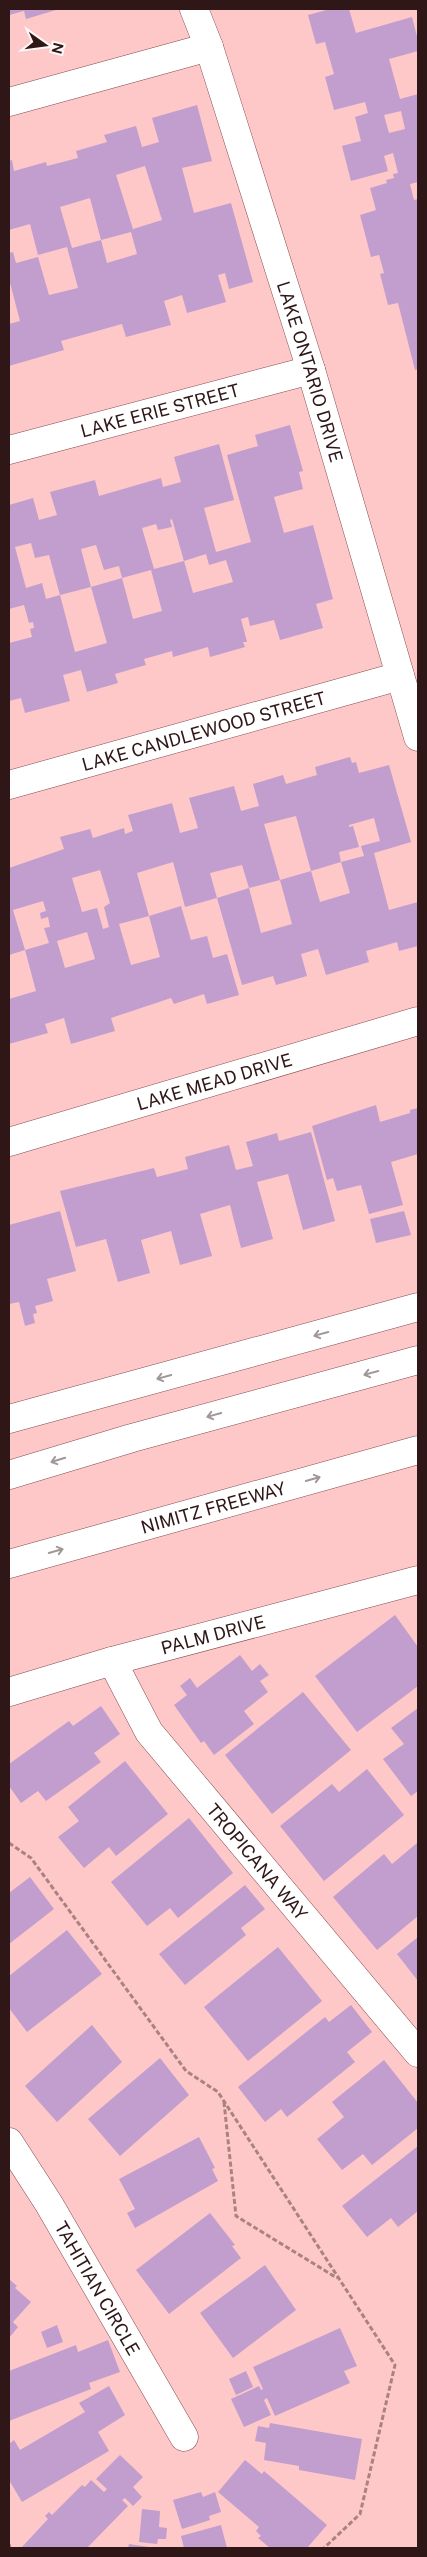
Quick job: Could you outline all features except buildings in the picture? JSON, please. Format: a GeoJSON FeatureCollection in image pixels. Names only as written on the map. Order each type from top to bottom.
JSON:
{"type":"FeatureCollection","features":[{"type":"Feature","properties":{"kind":"main road","name":"LAKE ONTARIO DRIVE"},"geometry":{"type":"LineString","coordinates":[[194,9],[209,47],[311,370],[418,737]]}},
{"type":"Feature","properties":{"kind":"main road"},"geometry":{"type":"LineString","coordinates":[[9,102],[209,47]]}},
{"type":"Feature","properties":{"kind":"main road","name":"LAKE ERIE STREET"},"geometry":{"type":"LineString","coordinates":[[9,450],[311,370]]}},
{"type":"Feature","properties":{"kind":"main road","name":"LAKE CANDLEWOOD STREET"},"geometry":{"type":"LineString","coordinates":[[9,785],[400,676]]}},
{"type":"Feature","properties":{"kind":"main road","name":"LAKE MEAD DRIVE"},"geometry":{"type":"LineString","coordinates":[[9,1142],[418,1021]]}},
{"type":"Feature","properties":{"kind":"main road"},"geometry":{"type":"LineString","coordinates":[[9,1419],[418,1307]]}},
{"type":"Feature","properties":{"kind":"main road"},"geometry":{"type":"LineString","coordinates":[[9,1474],[132,1438],[418,1360]]}},
{"type":"Feature","properties":{"kind":"main road","name":"NIMITZ FREEWAY"},"geometry":{"type":"LineString","coordinates":[[9,1564],[418,1450]]}},
{"type":"Feature","properties":{"kind":"main road","name":"PALM DRIVE"},"geometry":{"type":"LineString","coordinates":[[9,1692],[112,1661],[418,1580]]}},
{"type":"Feature","properties":{"kind":"main road","name":"TROPICANA WAY"},"geometry":{"type":"LineString","coordinates":[[112,1661],[148,1732],[418,2053]]}},
{"type":"Feature","properties":{"kind":"main road","name":"TAHITIAN CIRCLE"},"geometry":{"type":"LineString","coordinates":[[9,2142],[49,2204],[184,2436]]}},
{"type":"Feature","properties":{"kind":"path"},"geometry":{"type":"LineString","coordinates":[[9,1843],[31,1858],[186,2071],[218,2092],[395,2364],[360,2514],[324,2548]]}},
{"type":"Feature","properties":{"kind":"path"},"geometry":{"type":"LineString","coordinates":[[224,2101],[236,2216],[340,2280]]}},
{"type":"Feature","properties":{"kind":"path"},"geometry":{"type":"LineString","coordinates":[[9,2544],[10,2548]]}}]}
